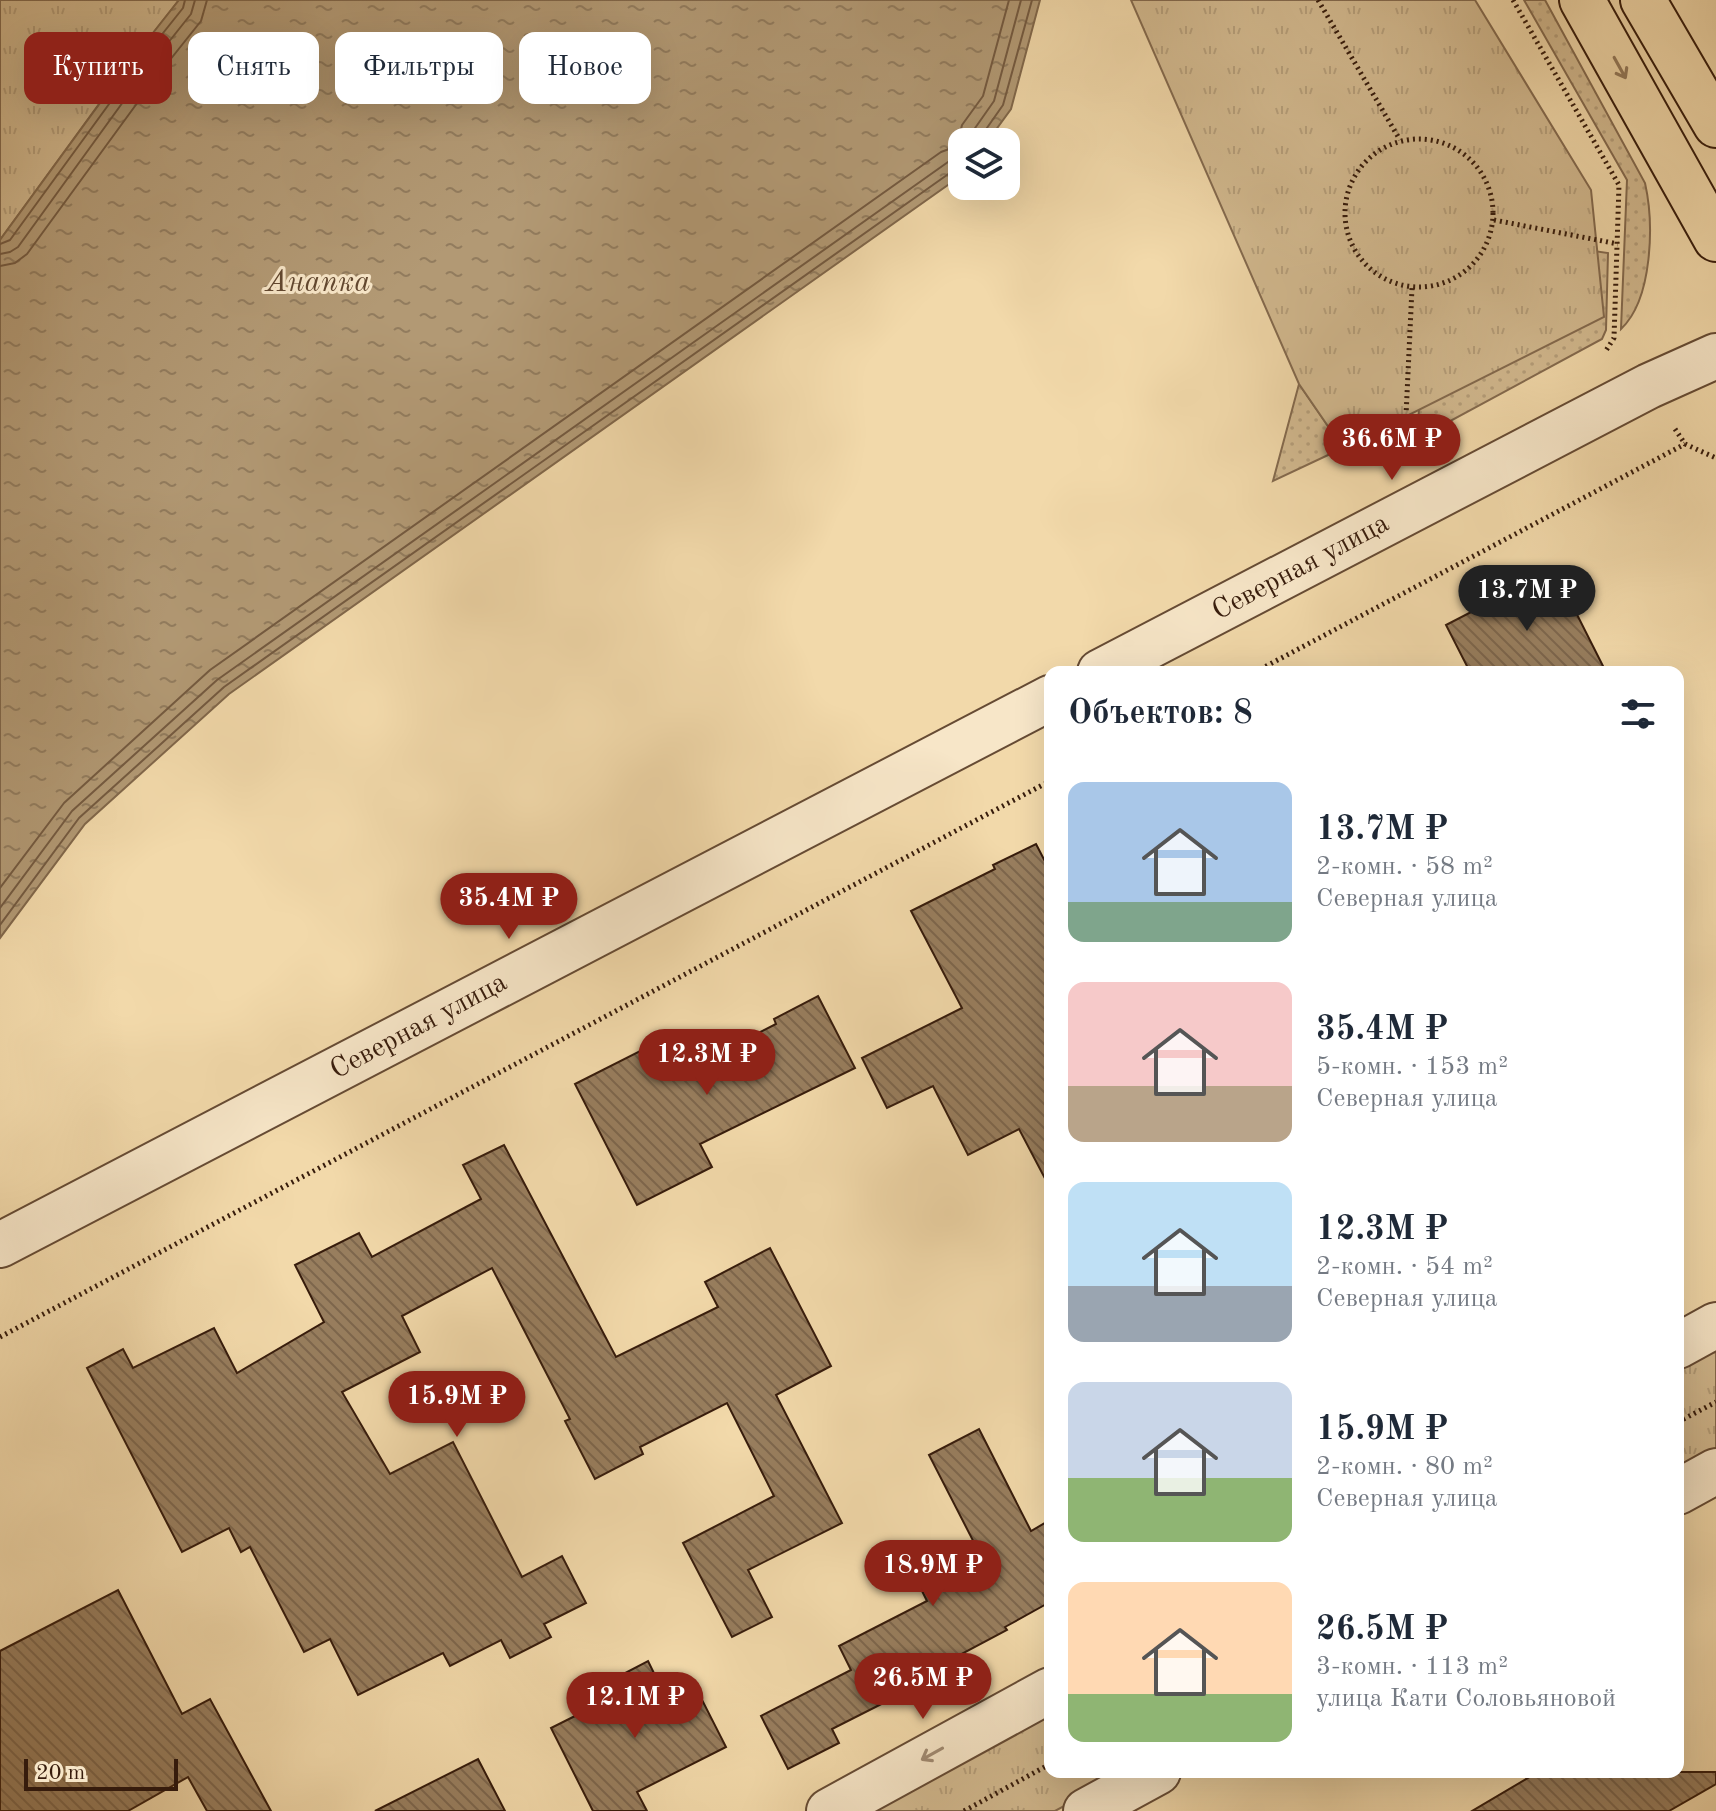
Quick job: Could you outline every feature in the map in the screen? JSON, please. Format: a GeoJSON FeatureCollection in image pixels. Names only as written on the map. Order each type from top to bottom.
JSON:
{"type":"FeatureCollection","features":[{"type":"Feature","properties":{"kind":"main road"},"geometry":{"type":"LineString","coordinates":[[1582,0],[1716,239]]}},
{"type":"Feature","properties":{"kind":"main road"},"geometry":{"type":"LineString","coordinates":[[1643,0],[1716,125]]}},
{"type":"Feature","properties":{"kind":"street","name":"Северная улица"},"geometry":{"type":"LineString","coordinates":[[1112,666],[1649,386],[1716,356]]}},
{"type":"Feature","properties":{"kind":"street","name":"Северная улица"},"geometry":{"type":"LineString","coordinates":[[0,1245],[1044,701]]}},
{"type":"Feature","properties":{"kind":"street"},"geometry":{"type":"LineString","coordinates":[[1684,1343],[1716,1325]]}},
{"type":"Feature","properties":{"kind":"street"},"geometry":{"type":"LineString","coordinates":[[1684,1489],[1716,1471]]}},
{"type":"Feature","properties":{"kind":"street"},"geometry":{"type":"LineString","coordinates":[[829,1811],[1044,1693]]}},
{"type":"Feature","properties":{"kind":"street"},"geometry":{"type":"LineString","coordinates":[[1086,1811],[1147,1778]]}},
{"type":"Feature","properties":{"kind":"path"},"geometry":{"type":"LineString","coordinates":[[1318,0],[1400,140]]}},
{"type":"Feature","properties":{"kind":"path"},"geometry":{"type":"LineString","coordinates":[[1513,0],[1619,185],[1614,338],[1605,352],[1592,359]]}},
{"type":"Feature","properties":{"kind":"path"},"geometry":{"type":"LineString","coordinates":[[1424,138],[1447,143],[1468,156],[1484,174],[1493,196],[1494,220],[1489,242],[1476,262],[1458,277],[1436,286],[1412,288],[1390,282],[1370,270],[1355,252],[1346,230],[1344,207],[1350,185],[1361,165],[1379,150],[1400,140],[1424,138]]}},
{"type":"Feature","properties":{"kind":"path"},"geometry":{"type":"LineString","coordinates":[[1494,220],[1618,244]]}},
{"type":"Feature","properties":{"kind":"path"},"geometry":{"type":"LineString","coordinates":[[1266,666],[1685,444]]}},
{"type":"Feature","properties":{"kind":"path"},"geometry":{"type":"LineString","coordinates":[[1404,459],[1417,452]]}},
{"type":"Feature","properties":{"kind":"path"},"geometry":{"type":"LineString","coordinates":[[0,1337],[1044,784]]}},
{"type":"Feature","properties":{"kind":"path"},"geometry":{"type":"LineString","coordinates":[[1684,1419],[1716,1402]]}},
{"type":"Feature","properties":{"kind":"path"},"geometry":{"type":"LineString","coordinates":[[964,1811],[1044,1767]]}},
{"type":"Feature","properties":{"kind":"green space"},"geometry":{"type":"Polygon","coordinates":[[[0,0],[179,0],[154,32],[24,32],[24,104],[99,104],[0,240],[0,0]]]}},
{"type":"Feature","properties":{"kind":"green space"},"geometry":{"type":"Polygon","coordinates":[[[1131,0],[1475,0],[1591,190],[1604,317],[1343,448],[1299,384],[1131,0]]]}},
{"type":"Feature","properties":{"kind":"green space"},"geometry":{"type":"Polygon","coordinates":[[[1524,0],[1545,0],[1645,183],[1650,239],[1645,280],[1632,316],[1621,329],[1627,180],[1524,0]]]}},
{"type":"Feature","properties":{"kind":"green space"},"geometry":{"type":"Polygon","coordinates":[[[1511,239],[1608,253],[1606,330],[1602,339],[1417,439],[1426,303],[1511,239]]]}},
{"type":"Feature","properties":{"kind":"green space"},"geometry":{"type":"Polygon","coordinates":[[[1299,384],[1343,448],[1273,481],[1299,384]]]}},
{"type":"Feature","properties":{"kind":"green space"},"geometry":{"type":"Polygon","coordinates":[[[1716,1341],[1716,1452],[1684,1469],[1684,1359],[1716,1341]]]}},
{"type":"Feature","properties":{"kind":"green space"},"geometry":{"type":"Polygon","coordinates":[[[1044,1709],[1044,1778],[1116,1778],[1055,1811],[859,1811],[1044,1709]]]}},
{"type":"Feature","properties":{"kind":"water","name":"Анапка"},"geometry":{"type":"Polygon","coordinates":[[[179,0],[1040,0],[1011,109],[997,128],[948,128],[948,185],[229,694],[85,824],[0,938],[0,240],[99,104],[172,104],[172,32],[154,32],[179,0]]]}},
{"type":"Feature","properties":{"kind":"building"},"geometry":{"type":"Polygon","coordinates":[[[1554,569],[1603,666],[1467,666],[1446,625],[1554,569]]]}},
{"type":"Feature","properties":{"kind":"building"},"geometry":{"type":"Polygon","coordinates":[[[1036,844],[1044,859],[1044,1177],[1019,1129],[968,1155],[933,1086],[887,1108],[862,1058],[962,1008],[911,911],[995,869],[993,865],[1036,844]]]}},
{"type":"Feature","properties":{"kind":"building"},"geometry":{"type":"Polygon","coordinates":[[[818,996],[855,1068],[700,1144],[712,1167],[637,1205],[575,1084],[650,1046],[667,1079],[776,1024],[774,1019],[818,996]]]}},
{"type":"Feature","properties":{"kind":"building"},"geometry":{"type":"Polygon","coordinates":[[[504,1145],[616,1357],[718,1307],[705,1282],[770,1248],[831,1366],[776,1395],[842,1523],[748,1570],[772,1617],[732,1637],[683,1543],[774,1496],[727,1403],[640,1447],[643,1454],[595,1479],[565,1421],[570,1419],[492,1268],[402,1316],[420,1352],[342,1392],[390,1474],[453,1442],[522,1577],[562,1556],[586,1603],[544,1624],[551,1637],[510,1658],[501,1640],[450,1666],[443,1653],[358,1695],[330,1639],[304,1652],[250,1547],[241,1552],[229,1528],[182,1552],[87,1368],[123,1349],[133,1368],[214,1328],[237,1373],[324,1322],[295,1265],[359,1233],[372,1257],[481,1199],[463,1165],[504,1145]]]}},
{"type":"Feature","properties":{"kind":"building"},"geometry":{"type":"Polygon","coordinates":[[[979,1429],[1031,1531],[1044,1523],[1044,1605],[1005,1627],[1007,1630],[920,1676],[923,1683],[832,1729],[839,1743],[788,1769],[761,1716],[851,1670],[839,1646],[927,1601],[922,1591],[983,1560],[929,1455],[979,1429]]]}},
{"type":"Feature","properties":{"kind":"building"},"geometry":{"type":"Polygon","coordinates":[[[118,1590],[182,1714],[210,1699],[271,1811],[207,1811],[188,1777],[128,1811],[0,1811],[0,1651],[118,1590]]]}},
{"type":"Feature","properties":{"kind":"building"},"geometry":{"type":"Polygon","coordinates":[[[648,1661],[668,1702],[696,1688],[726,1747],[637,1792],[647,1811],[593,1811],[551,1728],[615,1696],[608,1682],[648,1661]]]}},
{"type":"Feature","properties":{"kind":"building"},"geometry":{"type":"Polygon","coordinates":[[[478,1759],[505,1811],[375,1811],[478,1759]]]}},
{"type":"Feature","properties":{"kind":"building"},"geometry":{"type":"Polygon","coordinates":[[[1684,1772],[1716,1772],[1716,1784],[1669,1811],[1472,1811],[1528,1778],[1684,1778],[1684,1772]]]}}]}
